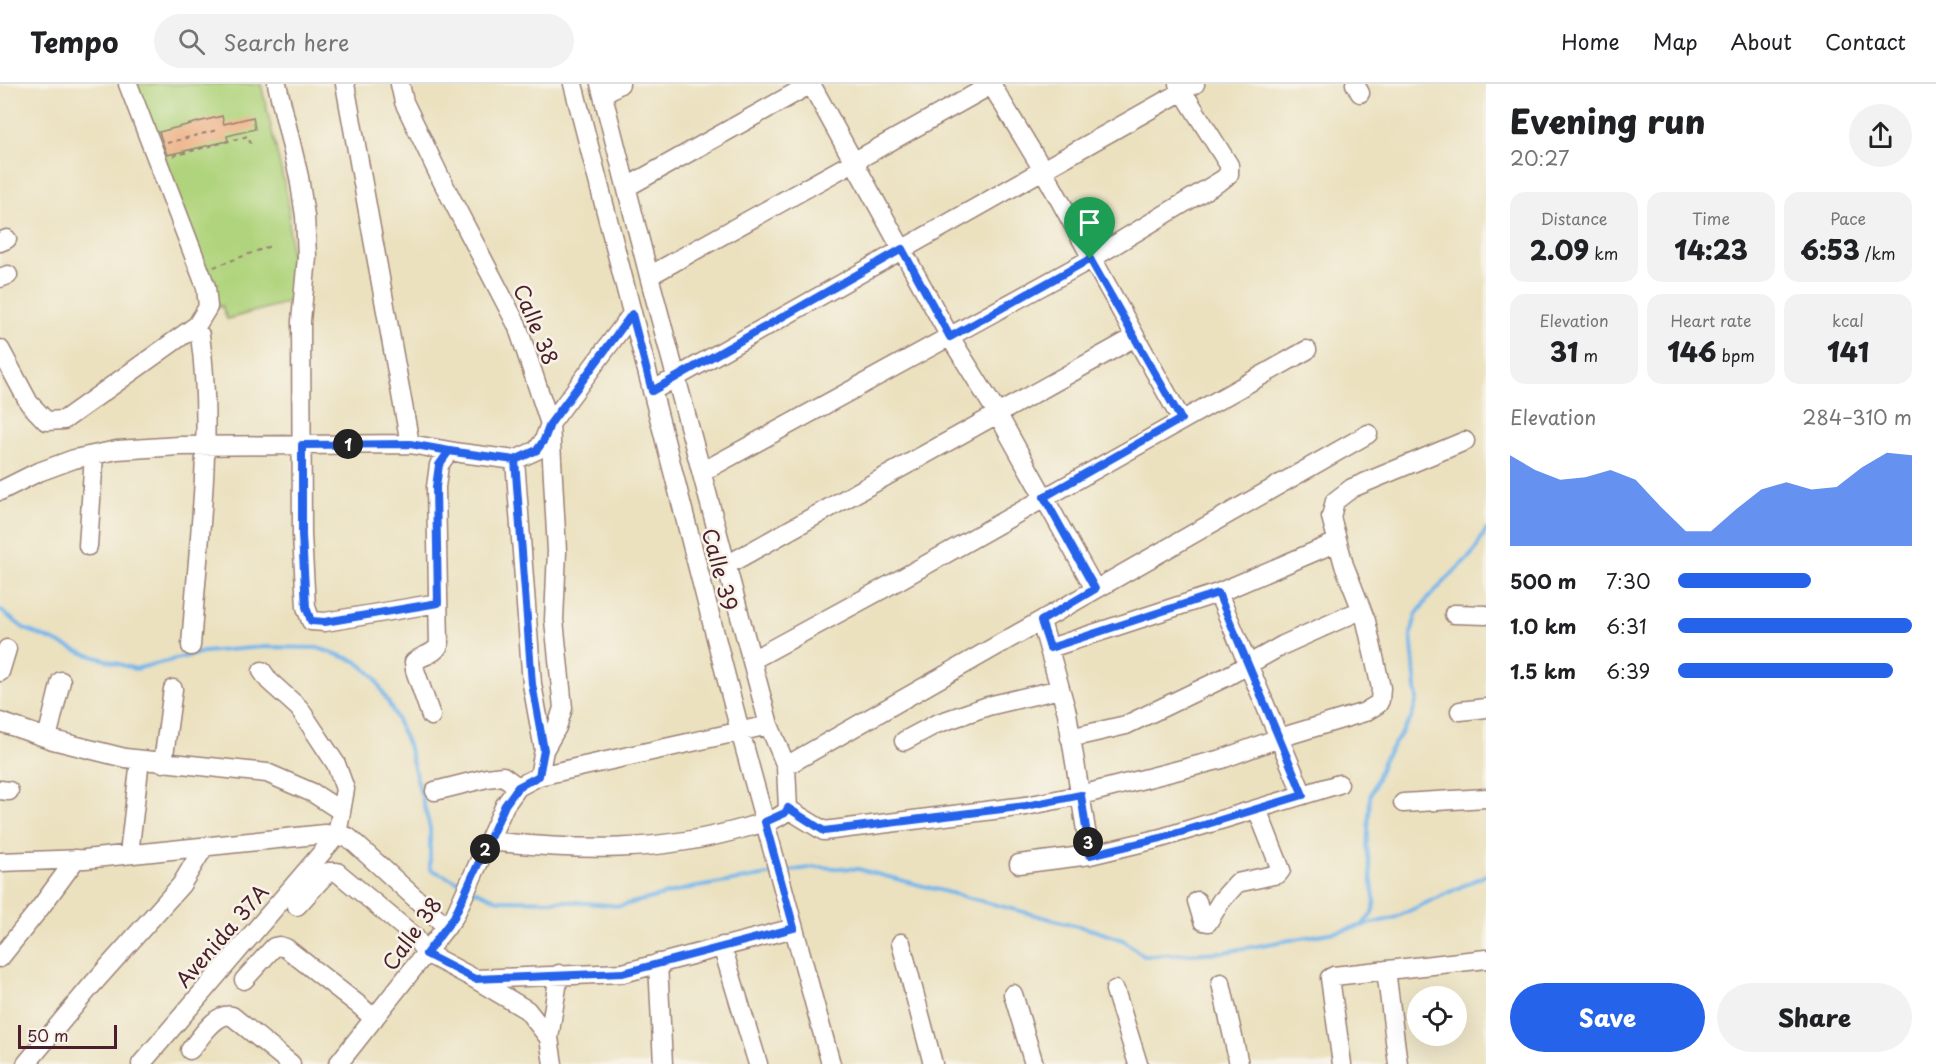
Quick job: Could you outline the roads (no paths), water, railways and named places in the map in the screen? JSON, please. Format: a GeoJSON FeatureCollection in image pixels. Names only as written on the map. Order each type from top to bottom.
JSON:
{"type":"FeatureCollection","features":[{"type":"Feature","properties":{"kind":"street"},"geometry":{"type":"LineString","coordinates":[[0,349],[29,403],[46,421],[64,420],[197,325],[208,307],[206,287],[128,84]]}},
{"type":"Feature","properties":{"kind":"street"},"geometry":{"type":"LineString","coordinates":[[277,84],[299,177],[305,216],[307,257],[301,321],[302,535],[306,607],[311,621],[325,622],[438,603]]}},
{"type":"Feature","properties":{"kind":"street"},"geometry":{"type":"LineString","coordinates":[[345,84],[410,444]]}},
{"type":"Feature","properties":{"kind":"street","name":"Calle 38"},"geometry":{"type":"LineString","coordinates":[[400,84],[404,102],[440,177],[518,325],[550,424],[557,551],[554,620],[563,708],[557,727],[544,750],[539,776]]}},
{"type":"Feature","properties":{"kind":"street","name":"Calle 39"},"geometry":{"type":"LineString","coordinates":[[573,84],[740,730],[831,1064]]}},
{"type":"Feature","properties":{"kind":"street"},"geometry":{"type":"LineString","coordinates":[[489,841],[550,848],[612,849],[672,844],[721,835],[765,822],[785,813],[788,808],[786,766],[769,725],[601,89],[620,84]]}},
{"type":"Feature","properties":{"kind":"street"},"geometry":{"type":"LineString","coordinates":[[627,187],[811,84],[950,337],[997,413],[1095,589]]}},
{"type":"Feature","properties":{"kind":"street"},"geometry":{"type":"LineString","coordinates":[[649,276],[992,84],[1043,170],[1090,259],[1181,419]]}},
{"type":"Feature","properties":{"kind":"street"},"geometry":{"type":"LineString","coordinates":[[652,391],[1043,170],[1185,86],[1229,165],[1228,174],[1222,180],[1090,259],[702,472]]}},
{"type":"Feature","properties":{"kind":"street"},"geometry":{"type":"LineString","coordinates":[[0,491],[36,473],[74,459],[117,450],[205,446],[410,444],[515,460],[537,450],[550,424],[632,314]]}},
{"type":"Feature","properties":{"kind":"street"},"geometry":{"type":"LineString","coordinates":[[191,646],[205,446],[204,360],[200,334]]}},
{"type":"Feature","properties":{"kind":"street"},"geometry":{"type":"LineString","coordinates":[[727,565],[1135,338]]}},
{"type":"Feature","properties":{"kind":"street"},"geometry":{"type":"LineString","coordinates":[[752,660],[899,580],[1307,350]]}},
{"type":"Feature","properties":{"kind":"street"},"geometry":{"type":"LineString","coordinates":[[786,766],[1368,434]]}},
{"type":"Feature","properties":{"kind":"street"},"geometry":{"type":"LineString","coordinates":[[788,808],[824,831],[1026,806],[1081,795],[1222,759],[1279,738],[1365,712],[1378,704],[1381,688],[1366,621],[1337,542],[1331,517],[1335,501],[1352,488],[1465,441]]}},
{"type":"Feature","properties":{"kind":"street"},"geometry":{"type":"LineString","coordinates":[[431,716],[414,662],[419,657],[436,651],[439,645],[436,487],[439,465],[449,451]]}},
{"type":"Feature","properties":{"kind":"street"},"geometry":{"type":"LineString","coordinates":[[88,546],[94,455]]}},
{"type":"Feature","properties":{"kind":"street"},"geometry":{"type":"LineString","coordinates":[[515,460],[532,684],[544,750]]}},
{"type":"Feature","properties":{"kind":"street"},"geometry":{"type":"LineString","coordinates":[[1050,648],[1218,593],[1337,542]]}},
{"type":"Feature","properties":{"kind":"street"},"geometry":{"type":"LineString","coordinates":[[1218,593],[1303,795]]}},
{"type":"Feature","properties":{"kind":"street"},"geometry":{"type":"LineString","coordinates":[[1070,738],[1126,725],[1226,677],[1283,645],[1361,610]]}},
{"type":"Feature","properties":{"kind":"street"},"geometry":{"type":"LineString","coordinates":[[1454,614],[1486,615]]}},
{"type":"Feature","properties":{"kind":"street"},"geometry":{"type":"LineString","coordinates":[[1041,621],[1067,713],[1090,855]]}},
{"type":"Feature","properties":{"kind":"street"},"geometry":{"type":"LineString","coordinates":[[0,672],[7,649]]}},
{"type":"Feature","properties":{"kind":"street"},"geometry":{"type":"LineString","coordinates":[[262,671],[269,681],[299,708],[336,764],[345,789],[337,836]]}},
{"type":"Feature","properties":{"kind":"street"},"geometry":{"type":"LineString","coordinates":[[46,738],[61,681]]}},
{"type":"Feature","properties":{"kind":"street"},"geometry":{"type":"LineString","coordinates":[[163,763],[172,689]]}},
{"type":"Feature","properties":{"kind":"street"},"geometry":{"type":"LineString","coordinates":[[904,741],[936,724],[978,710],[1060,689]]}},
{"type":"Feature","properties":{"kind":"street"},"geometry":{"type":"LineString","coordinates":[[1460,711],[1486,708]]}},
{"type":"Feature","properties":{"kind":"street"},"geometry":{"type":"LineString","coordinates":[[0,722],[46,738],[140,760],[267,773],[313,793],[341,811]]}},
{"type":"Feature","properties":{"kind":"street"},"geometry":{"type":"LineString","coordinates":[[435,790],[502,776],[518,787],[539,776],[769,725]]}},
{"type":"Feature","properties":{"kind":"street"},"geometry":{"type":"LineString","coordinates":[[129,855],[140,760]]}},
{"type":"Feature","properties":{"kind":"street"},"geometry":{"type":"LineString","coordinates":[[1019,864],[1090,855],[1161,838],[1339,784]]}},
{"type":"Feature","properties":{"kind":"street","name":"Calle 38"},"geometry":{"type":"LineString","coordinates":[[338,1064],[454,917],[505,805],[518,787]]}},
{"type":"Feature","properties":{"kind":"street"},"geometry":{"type":"LineString","coordinates":[[1403,803],[1486,798]]}},
{"type":"Feature","properties":{"kind":"street"},"geometry":{"type":"LineString","coordinates":[[1197,901],[1203,921],[1208,921],[1221,901],[1237,884],[1278,873],[1281,870],[1257,809]]}},
{"type":"Feature","properties":{"kind":"street"},"geometry":{"type":"LineString","coordinates":[[0,861],[129,855],[325,834],[348,837],[447,927]]}},
{"type":"Feature","properties":{"kind":"street","name":"Avenida 37A"},"geometry":{"type":"LineString","coordinates":[[141,1064],[337,836]]}},
{"type":"Feature","properties":{"kind":"street"},"geometry":{"type":"LineString","coordinates":[[26,1064],[91,986],[181,885],[204,847]]}},
{"type":"Feature","properties":{"kind":"street"},"geometry":{"type":"LineString","coordinates":[[0,958],[75,859]]}},
{"type":"Feature","properties":{"kind":"street"},"geometry":{"type":"LineString","coordinates":[[297,906],[328,872],[337,872],[414,936],[426,954],[475,979],[527,1010],[549,1038]]}},
{"type":"Feature","properties":{"kind":"street"},"geometry":{"type":"LineString","coordinates":[[475,979],[623,973],[794,928]]}},
{"type":"Feature","properties":{"kind":"street"},"geometry":{"type":"LineString","coordinates":[[901,943],[933,1064]]}},
{"type":"Feature","properties":{"kind":"street"},"geometry":{"type":"LineString","coordinates":[[722,946],[758,1064]]}},
{"type":"Feature","properties":{"kind":"street"},"geometry":{"type":"LineString","coordinates":[[244,980],[274,947],[286,948],[374,1019]]}},
{"type":"Feature","properties":{"kind":"street"},"geometry":{"type":"LineString","coordinates":[[1342,1064],[1330,978],[1486,959]]}},
{"type":"Feature","properties":{"kind":"street"},"geometry":{"type":"LineString","coordinates":[[658,963],[663,1064]]}},
{"type":"Feature","properties":{"kind":"street"},"geometry":{"type":"LineString","coordinates":[[1386,970],[1398,1064]]}},
{"type":"Feature","properties":{"kind":"street"},"geometry":{"type":"LineString","coordinates":[[553,1064],[549,1038],[559,974]]}},
{"type":"Feature","properties":{"kind":"street"},"geometry":{"type":"LineString","coordinates":[[1221,983],[1239,1064]]}},
{"type":"Feature","properties":{"kind":"street"},"geometry":{"type":"LineString","coordinates":[[1115,990],[1138,1064]]}},
{"type":"Feature","properties":{"kind":"street"},"geometry":{"type":"LineString","coordinates":[[1013,994],[1034,1064]]}},
{"type":"Feature","properties":{"kind":"street"},"geometry":{"type":"LineString","coordinates":[[190,1050],[219,1017],[226,1015],[232,1016],[291,1064]]}},
{"type":"Feature","properties":{"kind":"waterway"},"geometry":{"type":"LineString","coordinates":[[1363,924],[1371,915],[1375,904],[1367,848],[1370,797],[1384,759],[1411,719],[1417,699],[1411,634],[1416,615],[1430,596],[1474,552],[1486,530]]}},
{"type":"Feature","properties":{"kind":"waterway"},"geometry":{"type":"LineString","coordinates":[[0,610],[25,629],[83,653],[135,669],[204,652],[263,647],[318,648],[356,661],[374,676],[408,745],[430,828],[430,869],[463,884]]}},
{"type":"Feature","properties":{"kind":"waterway"},"geometry":{"type":"LineString","coordinates":[[784,872],[814,867],[858,869],[1093,930],[1123,940],[1144,956],[1224,952],[1340,931],[1394,918],[1486,875]]}},
{"type":"Feature","properties":{"kind":"waterway"},"geometry":{"type":"LineString","coordinates":[[472,889],[498,900],[563,901],[620,906],[691,888],[774,874]]}}]}
